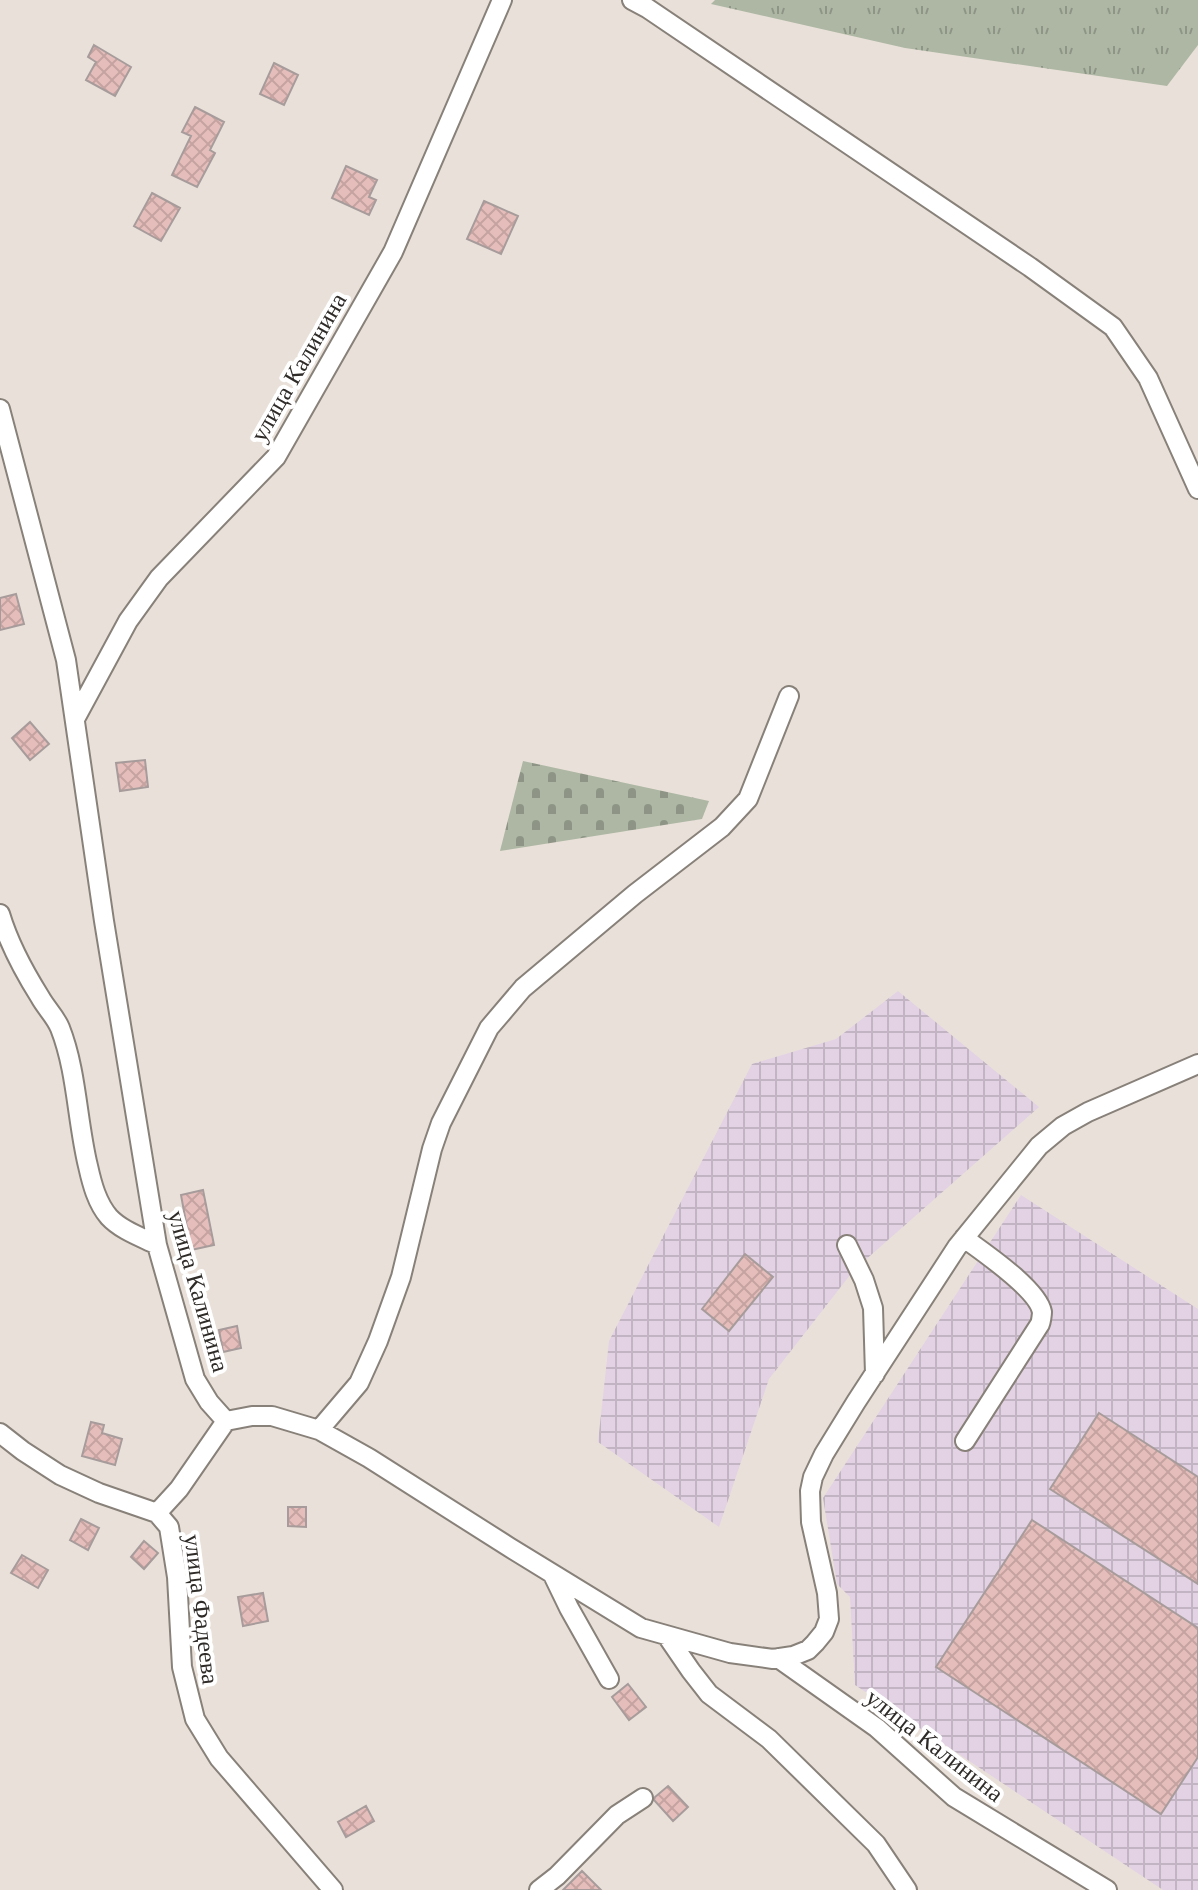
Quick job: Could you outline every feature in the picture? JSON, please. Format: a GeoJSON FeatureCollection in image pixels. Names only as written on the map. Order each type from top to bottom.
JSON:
{"type":"FeatureCollection","features":[{"type":"Feature","properties":{"kind":"street","name":"улица Калинина"},"geometry":{"type":"LineString","coordinates":[[75,719],[128,621],[159,578],[276,457],[393,252],[502,0]]}},
{"type":"Feature","properties":{"kind":"street"},"geometry":{"type":"LineString","coordinates":[[632,0],[1030,267],[1113,327],[1148,378],[1198,489]]}},
{"type":"Feature","properties":{"kind":"street","name":"улица Калинина"},"geometry":{"type":"LineString","coordinates":[[0,409],[66,660],[106,936],[157,1245],[195,1379],[226,1421],[272,1416],[319,1430],[641,1628],[730,1653],[778,1658],[808,1650],[824,1632],[829,1619],[827,1593],[811,1522],[810,1491],[824,1454],[875,1374]]}},
{"type":"Feature","properties":{"kind":"street"},"geometry":{"type":"LineString","coordinates":[[319,1430],[359,1383],[378,1341],[401,1277],[441,1123],[489,1028],[523,988],[635,894],[722,827],[748,799],[789,696]]}},
{"type":"Feature","properties":{"kind":"street"},"geometry":{"type":"LineString","coordinates":[[0,914],[11,948],[62,1032],[72,1069],[84,1150],[100,1204],[111,1219],[157,1245]]}},
{"type":"Feature","properties":{"kind":"street"},"geometry":{"type":"LineString","coordinates":[[875,1374],[964,1238],[1039,1146],[1063,1126],[1088,1112],[1198,1064]]}},
{"type":"Feature","properties":{"kind":"street"},"geometry":{"type":"LineString","coordinates":[[964,1238],[1023,1284],[1037,1300],[1042,1313],[1040,1324],[965,1441]]}},
{"type":"Feature","properties":{"kind":"street"},"geometry":{"type":"LineString","coordinates":[[847,1245],[873,1308],[875,1374]]}},
{"type":"Feature","properties":{"kind":"street"},"geometry":{"type":"LineString","coordinates":[[157,1513],[179,1489],[226,1421]]}},
{"type":"Feature","properties":{"kind":"street","name":"улица Фадеева"},"geometry":{"type":"LineString","coordinates":[[0,1433],[60,1475],[99,1493],[157,1513],[169,1527],[177,1577],[182,1667],[195,1719],[219,1758],[333,1890]]}},
{"type":"Feature","properties":{"kind":"street"},"geometry":{"type":"LineString","coordinates":[[553,1575],[609,1679]]}},
{"type":"Feature","properties":{"kind":"street"},"geometry":{"type":"LineString","coordinates":[[667,1636],[709,1694],[769,1739],[876,1844],[907,1890]]}},
{"type":"Feature","properties":{"kind":"street","name":"улица Калинина"},"geometry":{"type":"LineString","coordinates":[[778,1658],[877,1728],[954,1797],[1107,1890]]}},
{"type":"Feature","properties":{"kind":"street"},"geometry":{"type":"LineString","coordinates":[[539,1890],[617,1815],[643,1798]]}},
{"type":"Feature","properties":{"kind":"shaded area"},"geometry":{"type":"Polygon","coordinates":[[[898,991],[1039,1107],[854,1270],[769,1379],[719,1527],[598,1442],[609,1341],[752,1064],[836,1039],[898,991]]]}},
{"type":"Feature","properties":{"kind":"shaded area"},"geometry":{"type":"Polygon","coordinates":[[[1021,1195],[1198,1309],[1198,1890],[1163,1890],[855,1685],[850,1597],[837,1584],[823,1498],[1021,1195]]]}},
{"type":"Feature","properties":{"kind":"green space"},"geometry":{"type":"Polygon","coordinates":[[[715,0],[1198,0],[1198,45],[1167,86],[905,48],[711,4],[715,0]]]}},
{"type":"Feature","properties":{"kind":"green space"},"geometry":{"type":"Polygon","coordinates":[[[523,761],[709,801],[702,819],[500,851],[523,761]]]}},
{"type":"Feature","properties":{"kind":"building"},"geometry":{"type":"Polygon","coordinates":[[[94,45],[131,67],[115,96],[86,80],[96,62],[88,57],[94,45]]]}},
{"type":"Feature","properties":{"kind":"building"},"geometry":{"type":"Polygon","coordinates":[[[274,63],[298,75],[284,105],[260,94],[274,63]]]}},
{"type":"Feature","properties":{"kind":"building"},"geometry":{"type":"Polygon","coordinates":[[[195,107],[224,122],[210,150],[215,153],[197,187],[172,175],[191,136],[182,132],[195,107]]]}},
{"type":"Feature","properties":{"kind":"building"},"geometry":{"type":"Polygon","coordinates":[[[346,166],[377,180],[369,197],[376,200],[369,215],[332,198],[346,166]]]}},
{"type":"Feature","properties":{"kind":"building"},"geometry":{"type":"Polygon","coordinates":[[[152,193],[180,208],[161,241],[134,226],[152,193]]]}},
{"type":"Feature","properties":{"kind":"building"},"geometry":{"type":"Polygon","coordinates":[[[484,201],[518,216],[501,254],[467,239],[484,201]]]}},
{"type":"Feature","properties":{"kind":"building"},"geometry":{"type":"Polygon","coordinates":[[[16,594],[24,624],[0,630],[0,598],[16,594]]]}},
{"type":"Feature","properties":{"kind":"building"},"geometry":{"type":"Polygon","coordinates":[[[30,722],[49,744],[30,760],[12,738],[30,722]]]}},
{"type":"Feature","properties":{"kind":"building"},"geometry":{"type":"Polygon","coordinates":[[[145,760],[148,787],[120,791],[116,763],[145,760]]]}},
{"type":"Feature","properties":{"kind":"building"},"geometry":{"type":"Polygon","coordinates":[[[203,1190],[214,1245],[191,1250],[181,1195],[203,1190]]]}},
{"type":"Feature","properties":{"kind":"building"},"geometry":{"type":"Polygon","coordinates":[[[745,1254],[773,1277],[729,1331],[702,1309],[745,1254]]]}},
{"type":"Feature","properties":{"kind":"building"},"geometry":{"type":"Polygon","coordinates":[[[237,1326],[241,1348],[223,1352],[219,1330],[237,1326]]]}},
{"type":"Feature","properties":{"kind":"building"},"geometry":{"type":"Polygon","coordinates":[[[1099,1413],[1198,1477],[1198,1584],[1050,1489],[1099,1413]]]}},
{"type":"Feature","properties":{"kind":"building"},"geometry":{"type":"Polygon","coordinates":[[[91,1422],[104,1425],[102,1433],[122,1439],[115,1465],[82,1456],[91,1422]]]}},
{"type":"Feature","properties":{"kind":"building"},"geometry":{"type":"Polygon","coordinates":[[[288,1507],[306,1507],[306,1527],[288,1526],[288,1507]]]}},
{"type":"Feature","properties":{"kind":"building"},"geometry":{"type":"Polygon","coordinates":[[[81,1519],[99,1528],[88,1550],[70,1540],[81,1519]]]}},
{"type":"Feature","properties":{"kind":"building"},"geometry":{"type":"Polygon","coordinates":[[[1032,1520],[1198,1628],[1198,1757],[1161,1814],[936,1667],[1032,1520]]]}},
{"type":"Feature","properties":{"kind":"building"},"geometry":{"type":"Polygon","coordinates":[[[144,1541],[158,1553],[144,1569],[131,1557],[144,1541]]]}},
{"type":"Feature","properties":{"kind":"building"},"geometry":{"type":"Polygon","coordinates":[[[22,1555],[48,1570],[38,1588],[11,1573],[22,1555]]]}},
{"type":"Feature","properties":{"kind":"building"},"geometry":{"type":"Polygon","coordinates":[[[263,1593],[268,1621],[243,1626],[238,1597],[263,1593]]]}},
{"type":"Feature","properties":{"kind":"building"},"geometry":{"type":"Polygon","coordinates":[[[628,1684],[646,1707],[629,1720],[612,1697],[628,1684]]]}},
{"type":"Feature","properties":{"kind":"building"},"geometry":{"type":"Polygon","coordinates":[[[668,1786],[688,1807],[673,1821],[654,1800],[668,1786]]]}},
{"type":"Feature","properties":{"kind":"building"},"geometry":{"type":"Polygon","coordinates":[[[366,1806],[374,1821],[346,1837],[338,1822],[366,1806]]]}},
{"type":"Feature","properties":{"kind":"building"},"geometry":{"type":"Polygon","coordinates":[[[582,1871],[601,1890],[563,1890],[582,1871]]]}}]}
